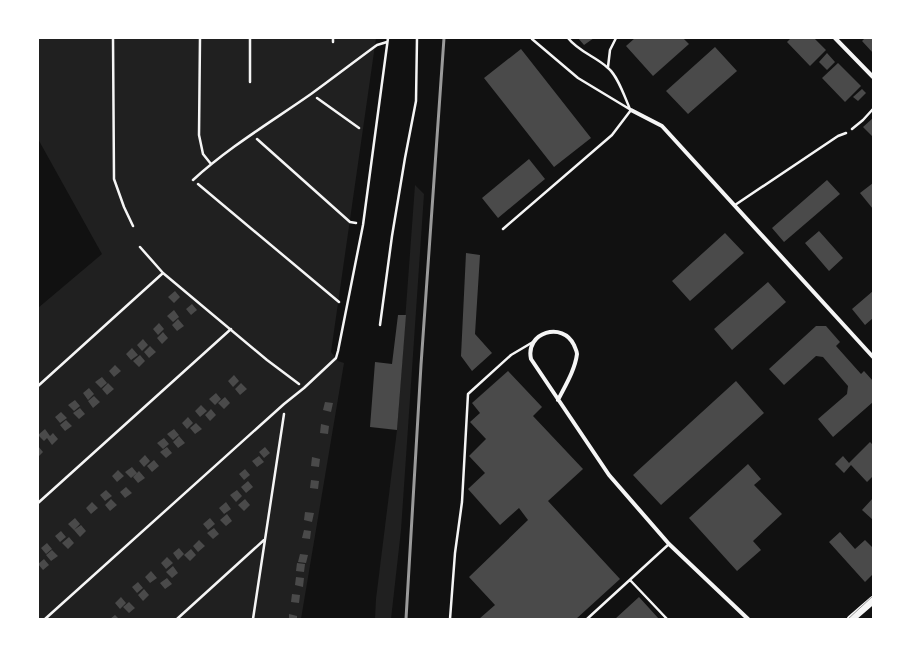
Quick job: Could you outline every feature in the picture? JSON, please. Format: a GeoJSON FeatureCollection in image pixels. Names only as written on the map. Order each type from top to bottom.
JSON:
{"type":"FeatureCollection","features":[{"type":"Feature","properties":{"kind":"main road"},"geometry":{"type":"LineString","coordinates":[[851,619],[873,600]]}},
{"type":"Feature","properties":{"kind":"street"},"geometry":{"type":"LineString","coordinates":[[836,38],[873,77]]}},
{"type":"Feature","properties":{"kind":"street"},"geometry":{"type":"LineString","coordinates":[[630,110],[662,126],[873,357]]}},
{"type":"Feature","properties":{"kind":"street"},"geometry":{"type":"LineString","coordinates":[[558,400],[572,370],[577,353],[572,340],[563,334],[553,331],[543,333],[533,341],[529,351],[531,359],[558,400],[609,475],[669,544],[748,619]]}},
{"type":"Feature","properties":{"kind":"lane"},"geometry":{"type":"LineString","coordinates":[[200,38],[199,135],[204,154],[211,164]]}},
{"type":"Feature","properties":{"kind":"lane"},"geometry":{"type":"LineString","coordinates":[[45,619],[336,358],[363,226],[388,38]]}},
{"type":"Feature","properties":{"kind":"lane"},"geometry":{"type":"LineString","coordinates":[[568,38],[583,52],[608,67],[615,77],[630,110]]}},
{"type":"Feature","properties":{"kind":"lane"},"geometry":{"type":"LineString","coordinates":[[608,67],[610,50],[616,38]]}},
{"type":"Feature","properties":{"kind":"lane"},"geometry":{"type":"LineString","coordinates":[[532,39],[578,78],[630,110]]}},
{"type":"Feature","properties":{"kind":"lane"},"geometry":{"type":"LineString","coordinates":[[193,180],[211,164],[377,45],[387,42]]}},
{"type":"Feature","properties":{"kind":"lane"},"geometry":{"type":"LineString","coordinates":[[503,229],[612,136],[630,110]]}},
{"type":"Feature","properties":{"kind":"lane"},"geometry":{"type":"LineString","coordinates":[[735,205],[838,136],[846,133]]}},
{"type":"Feature","properties":{"kind":"lane"},"geometry":{"type":"LineString","coordinates":[[450,619],[455,553],[462,502],[468,394],[512,355],[533,341]]}},
{"type":"Feature","properties":{"kind":"lane"},"geometry":{"type":"LineString","coordinates":[[587,619],[669,544]]}},
{"type":"Feature","properties":{"kind":"lane"},"geometry":{"type":"LineString","coordinates":[[630,580],[667,619]]}},
{"type":"Feature","properties":{"kind":"path"},"geometry":{"type":"LineString","coordinates":[[113,38],[114,179],[124,207],[133,226]]}},
{"type":"Feature","properties":{"kind":"path"},"geometry":{"type":"LineString","coordinates":[[250,38],[250,82]]}},
{"type":"Feature","properties":{"kind":"path"},"geometry":{"type":"LineString","coordinates":[[380,325],[392,236],[416,101],[417,38]]}},
{"type":"Feature","properties":{"kind":"path"},"geometry":{"type":"LineString","coordinates":[[312,93],[359,128]]}},
{"type":"Feature","properties":{"kind":"path"},"geometry":{"type":"LineString","coordinates":[[846,133],[863,120],[873,109]]}},
{"type":"Feature","properties":{"kind":"path"},"geometry":{"type":"LineString","coordinates":[[252,134],[350,222],[363,226]]}},
{"type":"Feature","properties":{"kind":"path"},"geometry":{"type":"LineString","coordinates":[[193,180],[339,302]]}},
{"type":"Feature","properties":{"kind":"path"},"geometry":{"type":"LineString","coordinates":[[140,247],[163,273],[267,360],[304,388]]}},
{"type":"Feature","properties":{"kind":"path"},"geometry":{"type":"LineString","coordinates":[[38,386],[163,273]]}},
{"type":"Feature","properties":{"kind":"path"},"geometry":{"type":"LineString","coordinates":[[38,504],[231,329]]}},
{"type":"Feature","properties":{"kind":"path"},"geometry":{"type":"LineString","coordinates":[[253,619],[285,408],[284,404]]}},
{"type":"Feature","properties":{"kind":"path"},"geometry":{"type":"LineString","coordinates":[[176,619],[264,539]]}},
{"type":"Feature","properties":{"kind":"shaded area"},"geometry":{"type":"Polygon","coordinates":[[[38,38],[376,38],[331,352],[338,361],[344,363],[301,619],[38,619],[38,308],[102,254],[38,139],[38,38]]]}},
{"type":"Feature","properties":{"kind":"shaded area"},"geometry":{"type":"Polygon","coordinates":[[[415,185],[424,194],[401,530],[391,619],[375,619],[376,599],[397,430],[415,185]]]}},
{"type":"Feature","properties":{"kind":"building"},"geometry":{"type":"Polygon","coordinates":[[[578,38],[594,38],[584,45],[578,38]]]}},
{"type":"Feature","properties":{"kind":"building"},"geometry":{"type":"Polygon","coordinates":[[[635,38],[683,38],[689,44],[653,76],[626,46],[635,38]]]}},
{"type":"Feature","properties":{"kind":"building"},"geometry":{"type":"Polygon","coordinates":[[[791,38],[814,38],[826,50],[810,66],[787,42],[791,38]]]}},
{"type":"Feature","properties":{"kind":"building"},"geometry":{"type":"Polygon","coordinates":[[[865,38],[873,38],[873,53],[862,41],[865,38]]]}},
{"type":"Feature","properties":{"kind":"building"},"geometry":{"type":"Polygon","coordinates":[[[715,47],[737,71],[688,114],[666,91],[715,47]]]}},
{"type":"Feature","properties":{"kind":"building"},"geometry":{"type":"Polygon","coordinates":[[[521,49],[591,138],[554,167],[484,78],[521,49]]]}},
{"type":"Feature","properties":{"kind":"building"},"geometry":{"type":"Polygon","coordinates":[[[827,53],[835,62],[827,70],[819,62],[827,53]]]}},
{"type":"Feature","properties":{"kind":"building"},"geometry":{"type":"Polygon","coordinates":[[[838,63],[861,86],[845,102],[822,78],[838,63]]]}},
{"type":"Feature","properties":{"kind":"building"},"geometry":{"type":"Polygon","coordinates":[[[862,89],[866,93],[858,101],[853,97],[862,89]]]}},
{"type":"Feature","properties":{"kind":"building"},"geometry":{"type":"Polygon","coordinates":[[[873,118],[873,137],[863,127],[873,118]]]}},
{"type":"Feature","properties":{"kind":"building"},"geometry":{"type":"Polygon","coordinates":[[[529,159],[545,179],[498,218],[482,198],[529,159]]]}},
{"type":"Feature","properties":{"kind":"building"},"geometry":{"type":"Polygon","coordinates":[[[827,180],[840,194],[784,242],[772,228],[827,180]]]}},
{"type":"Feature","properties":{"kind":"building"},"geometry":{"type":"Polygon","coordinates":[[[873,183],[873,209],[860,193],[873,183]]]}},
{"type":"Feature","properties":{"kind":"building"},"geometry":{"type":"Polygon","coordinates":[[[819,231],[843,258],[829,271],[805,243],[819,231]]]}},
{"type":"Feature","properties":{"kind":"building"},"geometry":{"type":"Polygon","coordinates":[[[725,233],[744,253],[690,301],[672,281],[725,233]]]}},
{"type":"Feature","properties":{"kind":"building"},"geometry":{"type":"Polygon","coordinates":[[[466,253],[480,255],[475,334],[492,353],[472,371],[461,356],[466,253]]]}},
{"type":"Feature","properties":{"kind":"building"},"geometry":{"type":"Polygon","coordinates":[[[768,282],[786,302],[732,350],[714,329],[768,282]]]}},
{"type":"Feature","properties":{"kind":"building"},"geometry":{"type":"Polygon","coordinates":[[[175,291],[180,297],[174,303],[168,297],[175,291]]]}},
{"type":"Feature","properties":{"kind":"building"},"geometry":{"type":"Polygon","coordinates":[[[873,291],[873,318],[865,325],[852,309],[873,291]]]}},
{"type":"Feature","properties":{"kind":"building"},"geometry":{"type":"Polygon","coordinates":[[[192,304],[197,310],[191,315],[186,309],[192,304]]]}},
{"type":"Feature","properties":{"kind":"building"},"geometry":{"type":"Polygon","coordinates":[[[174,310],[179,317],[173,322],[167,316],[174,310]]]}},
{"type":"Feature","properties":{"kind":"building"},"geometry":{"type":"Polygon","coordinates":[[[398,315],[406,315],[397,430],[370,427],[375,362],[392,364],[398,315]]]}},
{"type":"Feature","properties":{"kind":"building"},"geometry":{"type":"Polygon","coordinates":[[[178,319],[184,326],[177,331],[172,325],[178,319]]]}},
{"type":"Feature","properties":{"kind":"building"},"geometry":{"type":"Polygon","coordinates":[[[159,323],[164,329],[158,335],[153,329],[159,323]]]}},
{"type":"Feature","properties":{"kind":"building"},"geometry":{"type":"Polygon","coordinates":[[[816,326],[826,326],[840,342],[836,346],[861,374],[864,371],[873,381],[873,402],[833,437],[818,419],[847,394],[848,386],[823,357],[816,356],[784,385],[769,369],[816,326]]]}},
{"type":"Feature","properties":{"kind":"building"},"geometry":{"type":"Polygon","coordinates":[[[163,332],[168,338],[162,344],[157,338],[163,332]]]}},
{"type":"Feature","properties":{"kind":"building"},"geometry":{"type":"Polygon","coordinates":[[[143,339],[148,345],[142,351],[137,345],[143,339]]]}},
{"type":"Feature","properties":{"kind":"building"},"geometry":{"type":"Polygon","coordinates":[[[150,346],[156,352],[149,358],[144,352],[150,346]]]}},
{"type":"Feature","properties":{"kind":"building"},"geometry":{"type":"Polygon","coordinates":[[[132,348],[138,355],[131,360],[126,354],[132,348]]]}},
{"type":"Feature","properties":{"kind":"building"},"geometry":{"type":"Polygon","coordinates":[[[140,355],[145,361],[139,367],[133,361],[140,355]]]}},
{"type":"Feature","properties":{"kind":"building"},"geometry":{"type":"Polygon","coordinates":[[[115,365],[121,371],[114,377],[109,371],[115,365]]]}},
{"type":"Feature","properties":{"kind":"building"},"geometry":{"type":"Polygon","coordinates":[[[508,371],[542,407],[533,416],[583,469],[548,501],[620,579],[576,619],[479,619],[495,605],[469,577],[528,520],[519,508],[500,525],[468,489],[485,473],[469,456],[486,439],[470,422],[480,413],[472,403],[508,371]]]}},
{"type":"Feature","properties":{"kind":"building"},"geometry":{"type":"Polygon","coordinates":[[[234,375],[239,381],[233,387],[228,381],[234,375]]]}},
{"type":"Feature","properties":{"kind":"building"},"geometry":{"type":"Polygon","coordinates":[[[102,377],[107,383],[101,388],[95,382],[102,377]]]}},
{"type":"Feature","properties":{"kind":"building"},"geometry":{"type":"Polygon","coordinates":[[[736,381],[764,413],[661,505],[633,475],[736,381]]]}},
{"type":"Feature","properties":{"kind":"building"},"geometry":{"type":"Polygon","coordinates":[[[108,383],[114,389],[107,395],[102,389],[108,383]]]}},
{"type":"Feature","properties":{"kind":"building"},"geometry":{"type":"Polygon","coordinates":[[[241,383],[247,389],[240,395],[235,389],[241,383]]]}},
{"type":"Feature","properties":{"kind":"building"},"geometry":{"type":"Polygon","coordinates":[[[89,388],[94,394],[88,400],[83,393],[89,388]]]}},
{"type":"Feature","properties":{"kind":"building"},"geometry":{"type":"Polygon","coordinates":[[[216,393],[221,399],[215,405],[209,399],[216,393]]]}},
{"type":"Feature","properties":{"kind":"building"},"geometry":{"type":"Polygon","coordinates":[[[94,396],[100,402],[93,408],[88,401],[94,396]]]}},
{"type":"Feature","properties":{"kind":"building"},"geometry":{"type":"Polygon","coordinates":[[[225,397],[230,403],[224,409],[218,403],[225,397]]]}},
{"type":"Feature","properties":{"kind":"building"},"geometry":{"type":"Polygon","coordinates":[[[75,400],[80,406],[74,411],[68,405],[75,400]]]}},
{"type":"Feature","properties":{"kind":"building"},"geometry":{"type":"Polygon","coordinates":[[[325,402],[333,403],[331,412],[323,410],[325,402]]]}},
{"type":"Feature","properties":{"kind":"building"},"geometry":{"type":"Polygon","coordinates":[[[201,405],[207,411],[200,417],[195,411],[201,405]]]}},
{"type":"Feature","properties":{"kind":"building"},"geometry":{"type":"Polygon","coordinates":[[[80,408],[85,414],[79,419],[73,413],[80,408]]]}},
{"type":"Feature","properties":{"kind":"building"},"geometry":{"type":"Polygon","coordinates":[[[211,409],[216,415],[210,421],[205,415],[211,409]]]}},
{"type":"Feature","properties":{"kind":"building"},"geometry":{"type":"Polygon","coordinates":[[[61,412],[67,418],[60,423],[55,417],[61,412]]]}},
{"type":"Feature","properties":{"kind":"building"},"geometry":{"type":"Polygon","coordinates":[[[188,417],[193,423],[187,429],[182,423],[188,417]]]}},
{"type":"Feature","properties":{"kind":"building"},"geometry":{"type":"Polygon","coordinates":[[[66,420],[72,426],[65,431],[60,425],[66,420]]]}},
{"type":"Feature","properties":{"kind":"building"},"geometry":{"type":"Polygon","coordinates":[[[196,423],[202,429],[195,434],[190,428],[196,423]]]}},
{"type":"Feature","properties":{"kind":"building"},"geometry":{"type":"Polygon","coordinates":[[[321,424],[329,426],[328,434],[320,433],[321,424]]]}},
{"type":"Feature","properties":{"kind":"building"},"geometry":{"type":"Polygon","coordinates":[[[45,429],[50,436],[53,433],[58,439],[52,445],[47,438],[44,441],[38,435],[45,429]]]}},
{"type":"Feature","properties":{"kind":"building"},"geometry":{"type":"Polygon","coordinates":[[[174,429],[179,435],[173,440],[167,434],[174,429]]]}},
{"type":"Feature","properties":{"kind":"building"},"geometry":{"type":"Polygon","coordinates":[[[179,436],[185,443],[178,448],[173,442],[179,436]]]}},
{"type":"Feature","properties":{"kind":"building"},"geometry":{"type":"Polygon","coordinates":[[[164,438],[169,444],[163,449],[157,443],[164,438]]]}},
{"type":"Feature","properties":{"kind":"building"},"geometry":{"type":"Polygon","coordinates":[[[870,442],[873,445],[873,476],[867,482],[851,465],[844,473],[835,464],[843,456],[849,463],[870,442]]]}},
{"type":"Feature","properties":{"kind":"building"},"geometry":{"type":"Polygon","coordinates":[[[38,446],[43,452],[38,457],[38,446]]]}},
{"type":"Feature","properties":{"kind":"building"},"geometry":{"type":"Polygon","coordinates":[[[167,447],[172,453],[166,458],[160,452],[167,447]]]}},
{"type":"Feature","properties":{"kind":"building"},"geometry":{"type":"Polygon","coordinates":[[[265,447],[270,453],[264,458],[259,452],[265,447]]]}},
{"type":"Feature","properties":{"kind":"building"},"geometry":{"type":"Polygon","coordinates":[[[145,455],[150,461],[144,467],[139,461],[145,455]]]}},
{"type":"Feature","properties":{"kind":"building"},"geometry":{"type":"Polygon","coordinates":[[[259,456],[264,462],[257,467],[252,461],[259,456]]]}},
{"type":"Feature","properties":{"kind":"building"},"geometry":{"type":"Polygon","coordinates":[[[312,457],[320,459],[319,467],[311,466],[312,457]]]}},
{"type":"Feature","properties":{"kind":"building"},"geometry":{"type":"Polygon","coordinates":[[[154,460],[159,466],[152,472],[147,466],[154,460]]]}},
{"type":"Feature","properties":{"kind":"building"},"geometry":{"type":"Polygon","coordinates":[[[748,464],[761,479],[754,485],[782,514],[753,541],[761,550],[737,571],[689,518],[748,464]]]}},
{"type":"Feature","properties":{"kind":"building"},"geometry":{"type":"Polygon","coordinates":[[[132,467],[137,473],[131,478],[125,472],[132,467]]]}},
{"type":"Feature","properties":{"kind":"building"},"geometry":{"type":"Polygon","coordinates":[[[245,469],[250,475],[244,480],[239,474],[245,469]]]}},
{"type":"Feature","properties":{"kind":"building"},"geometry":{"type":"Polygon","coordinates":[[[118,470],[124,476],[117,482],[112,476],[118,470]]]}},
{"type":"Feature","properties":{"kind":"building"},"geometry":{"type":"Polygon","coordinates":[[[139,471],[145,478],[138,483],[133,477],[139,471]]]}},
{"type":"Feature","properties":{"kind":"building"},"geometry":{"type":"Polygon","coordinates":[[[311,480],[319,481],[318,489],[310,488],[311,480]]]}},
{"type":"Feature","properties":{"kind":"building"},"geometry":{"type":"Polygon","coordinates":[[[248,481],[253,487],[246,493],[241,487],[248,481]]]}},
{"type":"Feature","properties":{"kind":"building"},"geometry":{"type":"Polygon","coordinates":[[[126,487],[132,493],[125,498],[120,492],[126,487]]]}},
{"type":"Feature","properties":{"kind":"building"},"geometry":{"type":"Polygon","coordinates":[[[106,490],[112,496],[105,501],[100,495],[106,490]]]}},
{"type":"Feature","properties":{"kind":"building"},"geometry":{"type":"Polygon","coordinates":[[[237,490],[242,496],[236,502],[230,495],[237,490]]]}},
{"type":"Feature","properties":{"kind":"building"},"geometry":{"type":"Polygon","coordinates":[[[873,498],[873,520],[862,510],[873,498]]]}},
{"type":"Feature","properties":{"kind":"building"},"geometry":{"type":"Polygon","coordinates":[[[111,499],[117,505],[110,511],[105,505],[111,499]]]}},
{"type":"Feature","properties":{"kind":"building"},"geometry":{"type":"Polygon","coordinates":[[[245,499],[250,505],[244,511],[238,505],[245,499]]]}},
{"type":"Feature","properties":{"kind":"building"},"geometry":{"type":"Polygon","coordinates":[[[92,502],[98,508],[91,514],[86,508],[92,502]]]}},
{"type":"Feature","properties":{"kind":"building"},"geometry":{"type":"Polygon","coordinates":[[[226,502],[231,509],[224,514],[219,508],[226,502]]]}},
{"type":"Feature","properties":{"kind":"building"},"geometry":{"type":"Polygon","coordinates":[[[305,512],[314,513],[312,522],[304,520],[305,512]]]}},
{"type":"Feature","properties":{"kind":"building"},"geometry":{"type":"Polygon","coordinates":[[[227,514],[232,521],[226,526],[220,520],[227,514]]]}},
{"type":"Feature","properties":{"kind":"building"},"geometry":{"type":"Polygon","coordinates":[[[75,518],[80,524],[74,530],[68,524],[75,518]]]}},
{"type":"Feature","properties":{"kind":"building"},"geometry":{"type":"Polygon","coordinates":[[[210,518],[215,524],[208,530],[203,524],[210,518]]]}},
{"type":"Feature","properties":{"kind":"building"},"geometry":{"type":"Polygon","coordinates":[[[81,525],[86,531],[80,537],[74,530],[81,525]]]}},
{"type":"Feature","properties":{"kind":"building"},"geometry":{"type":"Polygon","coordinates":[[[214,528],[219,534],[213,539],[207,533],[214,528]]]}},
{"type":"Feature","properties":{"kind":"building"},"geometry":{"type":"Polygon","coordinates":[[[304,530],[311,531],[310,539],[302,538],[304,530]]]}},
{"type":"Feature","properties":{"kind":"building"},"geometry":{"type":"Polygon","coordinates":[[[61,531],[66,537],[60,542],[55,536],[61,531]]]}},
{"type":"Feature","properties":{"kind":"building"},"geometry":{"type":"Polygon","coordinates":[[[840,532],[855,549],[865,540],[873,548],[873,574],[865,582],[829,542],[840,532]]]}},
{"type":"Feature","properties":{"kind":"building"},"geometry":{"type":"Polygon","coordinates":[[[69,537],[74,543],[68,549],[62,543],[69,537]]]}},
{"type":"Feature","properties":{"kind":"building"},"geometry":{"type":"Polygon","coordinates":[[[199,540],[205,546],[198,552],[193,546],[199,540]]]}},
{"type":"Feature","properties":{"kind":"building"},"geometry":{"type":"Polygon","coordinates":[[[47,543],[52,549],[46,554],[41,548],[47,543]]]}},
{"type":"Feature","properties":{"kind":"building"},"geometry":{"type":"Polygon","coordinates":[[[179,548],[184,554],[178,560],[173,553],[179,548]]]}},
{"type":"Feature","properties":{"kind":"building"},"geometry":{"type":"Polygon","coordinates":[[[191,549],[196,555],[190,561],[184,555],[191,549]]]}},
{"type":"Feature","properties":{"kind":"building"},"geometry":{"type":"Polygon","coordinates":[[[52,550],[58,556],[51,561],[46,555],[52,550]]]}},
{"type":"Feature","properties":{"kind":"building"},"geometry":{"type":"Polygon","coordinates":[[[300,554],[308,555],[306,563],[298,562],[300,554]]]}},
{"type":"Feature","properties":{"kind":"building"},"geometry":{"type":"Polygon","coordinates":[[[167,557],[173,563],[166,569],[161,563],[167,557]]]}},
{"type":"Feature","properties":{"kind":"building"},"geometry":{"type":"Polygon","coordinates":[[[44,559],[49,565],[43,570],[38,564],[44,559]]]}},
{"type":"Feature","properties":{"kind":"building"},"geometry":{"type":"Polygon","coordinates":[[[297,563],[305,564],[304,572],[296,571],[297,563]]]}},
{"type":"Feature","properties":{"kind":"building"},"geometry":{"type":"Polygon","coordinates":[[[173,566],[178,573],[172,578],[166,572],[173,566]]]}},
{"type":"Feature","properties":{"kind":"building"},"geometry":{"type":"Polygon","coordinates":[[[151,571],[157,578],[150,583],[145,577],[151,571]]]}},
{"type":"Feature","properties":{"kind":"building"},"geometry":{"type":"Polygon","coordinates":[[[296,577],[304,578],[303,587],[295,585],[296,577]]]}},
{"type":"Feature","properties":{"kind":"building"},"geometry":{"type":"Polygon","coordinates":[[[167,578],[172,584],[165,589],[160,583],[167,578]]]}},
{"type":"Feature","properties":{"kind":"building"},"geometry":{"type":"Polygon","coordinates":[[[138,582],[143,588],[137,593],[132,587],[138,582]]]}},
{"type":"Feature","properties":{"kind":"building"},"geometry":{"type":"Polygon","coordinates":[[[144,589],[149,595],[143,601],[138,595],[144,589]]]}},
{"type":"Feature","properties":{"kind":"building"},"geometry":{"type":"Polygon","coordinates":[[[292,594],[300,595],[299,603],[291,602],[292,594]]]}},
{"type":"Feature","properties":{"kind":"building"},"geometry":{"type":"Polygon","coordinates":[[[121,597],[126,603],[120,609],[115,603],[121,597]]]}},
{"type":"Feature","properties":{"kind":"building"},"geometry":{"type":"Polygon","coordinates":[[[639,597],[659,619],[615,619],[639,597]]]}},
{"type":"Feature","properties":{"kind":"building"},"geometry":{"type":"Polygon","coordinates":[[[129,602],[135,608],[129,613],[123,607],[129,602]]]}},
{"type":"Feature","properties":{"kind":"building"},"geometry":{"type":"Polygon","coordinates":[[[289,614],[297,616],[297,619],[289,619],[289,614]]]}},
{"type":"Feature","properties":{"kind":"building"},"geometry":{"type":"Polygon","coordinates":[[[115,615],[119,619],[110,619],[115,615]]]}},
{"type":"Feature","properties":{"kind":"tram line"},"geometry":{"type":"LineString","coordinates":[[848,619],[873,596]]}},
{"type":"Feature","properties":{"kind":"railway"},"geometry":{"type":"LineString","coordinates":[[406,619],[421,365],[444,38]]}}]}
